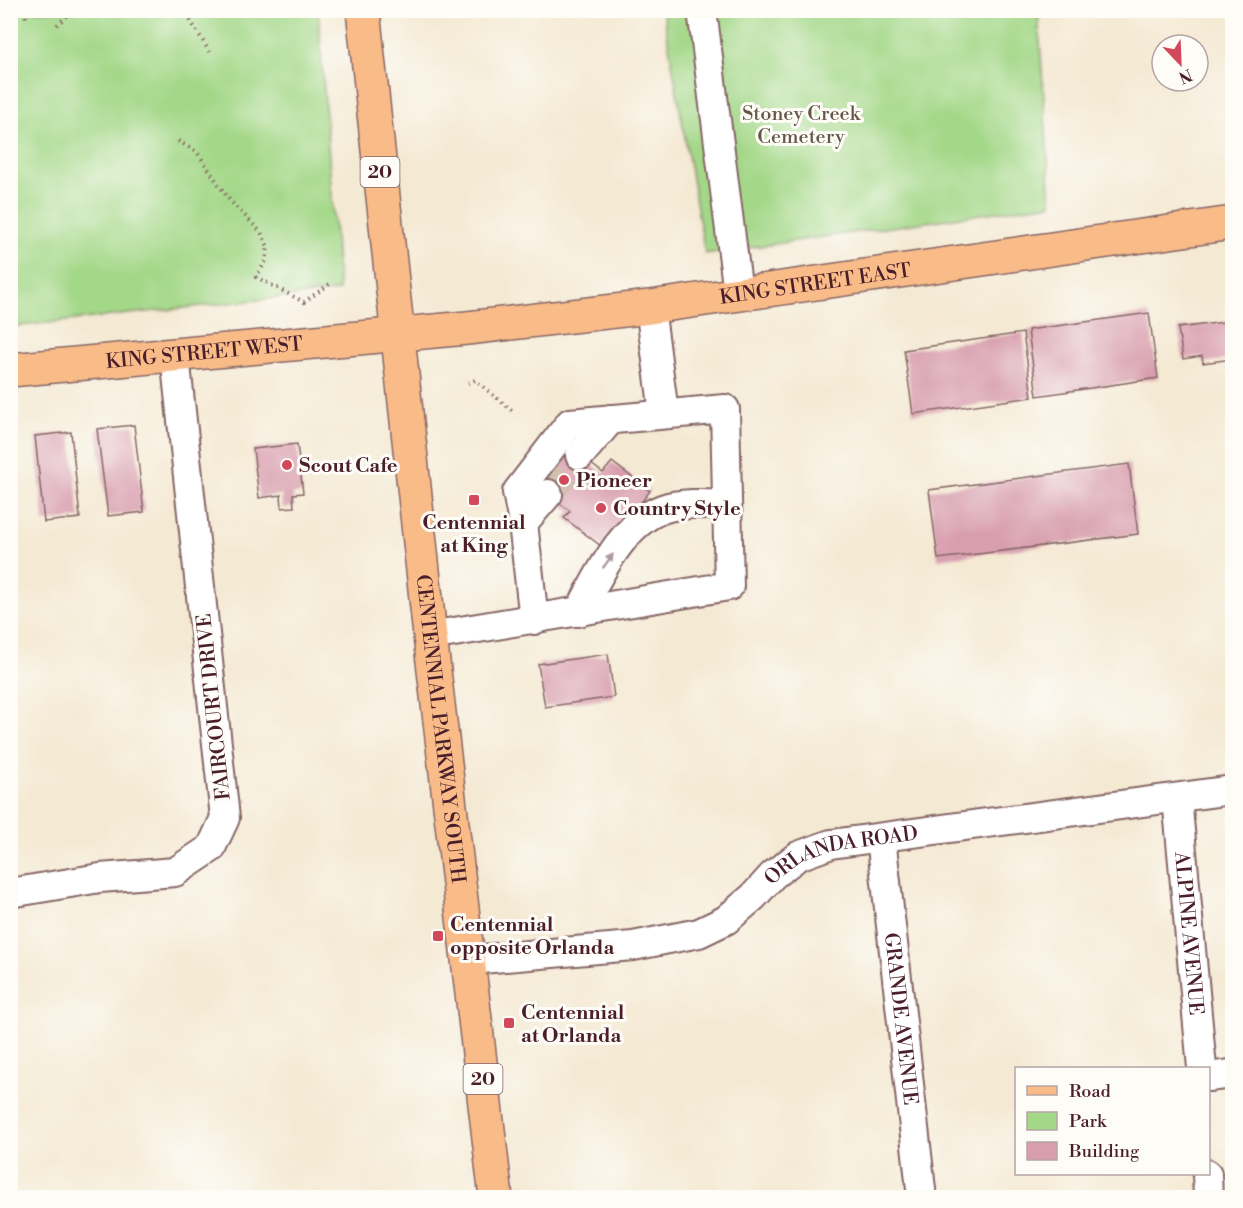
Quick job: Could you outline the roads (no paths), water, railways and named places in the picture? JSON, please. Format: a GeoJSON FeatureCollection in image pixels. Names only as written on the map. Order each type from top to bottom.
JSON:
{"type":"FeatureCollection","features":[{"type":"Feature","properties":{"kind":"main road","name":"CENTENNIAL PARKWAY SOUTH"},"geometry":{"type":"LineString","coordinates":[[363,10],[430,636],[470,960],[496,1197]]}},
{"type":"Feature","properties":{"kind":"main road","name":"KING STREET EAST"},"geometry":{"type":"LineString","coordinates":[[398,334],[650,307],[1233,223]]}},
{"type":"Feature","properties":{"kind":"main road","name":"KING STREET WEST"},"geometry":{"type":"LineString","coordinates":[[10,370],[398,334]]}},
{"type":"Feature","properties":{"kind":"street"},"geometry":{"type":"LineString","coordinates":[[702,10],[738,293]]}},
{"type":"Feature","properties":{"kind":"street"},"geometry":{"type":"LineString","coordinates":[[650,307],[664,413]]}},
{"type":"Feature","properties":{"kind":"street","name":"FAIRCOURT DRIVE"},"geometry":{"type":"LineString","coordinates":[[10,893],[100,878],[175,872],[211,848],[225,818],[175,356]]}},
{"type":"Feature","properties":{"kind":"street"},"geometry":{"type":"LineString","coordinates":[[430,636],[534,620],[729,586],[725,409],[570,423],[517,492],[523,523],[534,620]]}},
{"type":"Feature","properties":{"kind":"street"},"geometry":{"type":"LineString","coordinates":[[580,455],[611,419]]}},
{"type":"Feature","properties":{"kind":"street"},"geometry":{"type":"LineString","coordinates":[[523,523],[548,494]]}},
{"type":"Feature","properties":{"kind":"street"},"geometry":{"type":"LineString","coordinates":[[579,612],[617,549],[649,515],[664,508],[727,505]]}},
{"type":"Feature","properties":{"kind":"street","name":"ORLANDA ROAD"},"geometry":{"type":"LineString","coordinates":[[470,960],[633,946],[682,939],[726,920],[753,897],[773,875],[798,856],[831,843],[1233,790]]}},
{"type":"Feature","properties":{"kind":"street","name":"ALPINE AVENUE"},"geometry":{"type":"LineString","coordinates":[[1177,798],[1202,1067]]}},
{"type":"Feature","properties":{"kind":"street","name":"GRANDE AVENUE"},"geometry":{"type":"LineString","coordinates":[[881,838],[922,1197]]}},
{"type":"Feature","properties":{"kind":"street"},"geometry":{"type":"LineString","coordinates":[[1210,1077],[1233,1074]]}},
{"type":"Feature","properties":{"kind":"street"},"geometry":{"type":"LineString","coordinates":[[1207,1175],[1208,1197]]}},
{"type":"Feature","properties":{"kind":"tunnel"},"geometry":{"type":"LineString","coordinates":[[548,494],[580,455]]}},
{"type":"Feature","properties":{"kind":"place","name":"Scout Cafe"},"geometry":{"type":"Point","coordinates":[287,465]}},
{"type":"Feature","properties":{"kind":"place","name":"Pioneer"},"geometry":{"type":"Point","coordinates":[564,480]}},
{"type":"Feature","properties":{"kind":"place","name":"Centennial at King"},"geometry":{"type":"Point","coordinates":[474,500]}},
{"type":"Feature","properties":{"kind":"place","name":"Country Style"},"geometry":{"type":"Point","coordinates":[601,508]}},
{"type":"Feature","properties":{"kind":"place","name":"Centennial opposite Orlanda"},"geometry":{"type":"Point","coordinates":[438,936]}},
{"type":"Feature","properties":{"kind":"place","name":"Centennial at Orlanda"},"geometry":{"type":"Point","coordinates":[509,1023]}},
{"type":"Feature","properties":{"kind":"park label","name":"Stoney Creek Cemetery"},"geometry":{"type":"Point","coordinates":[801,124]}}]}
